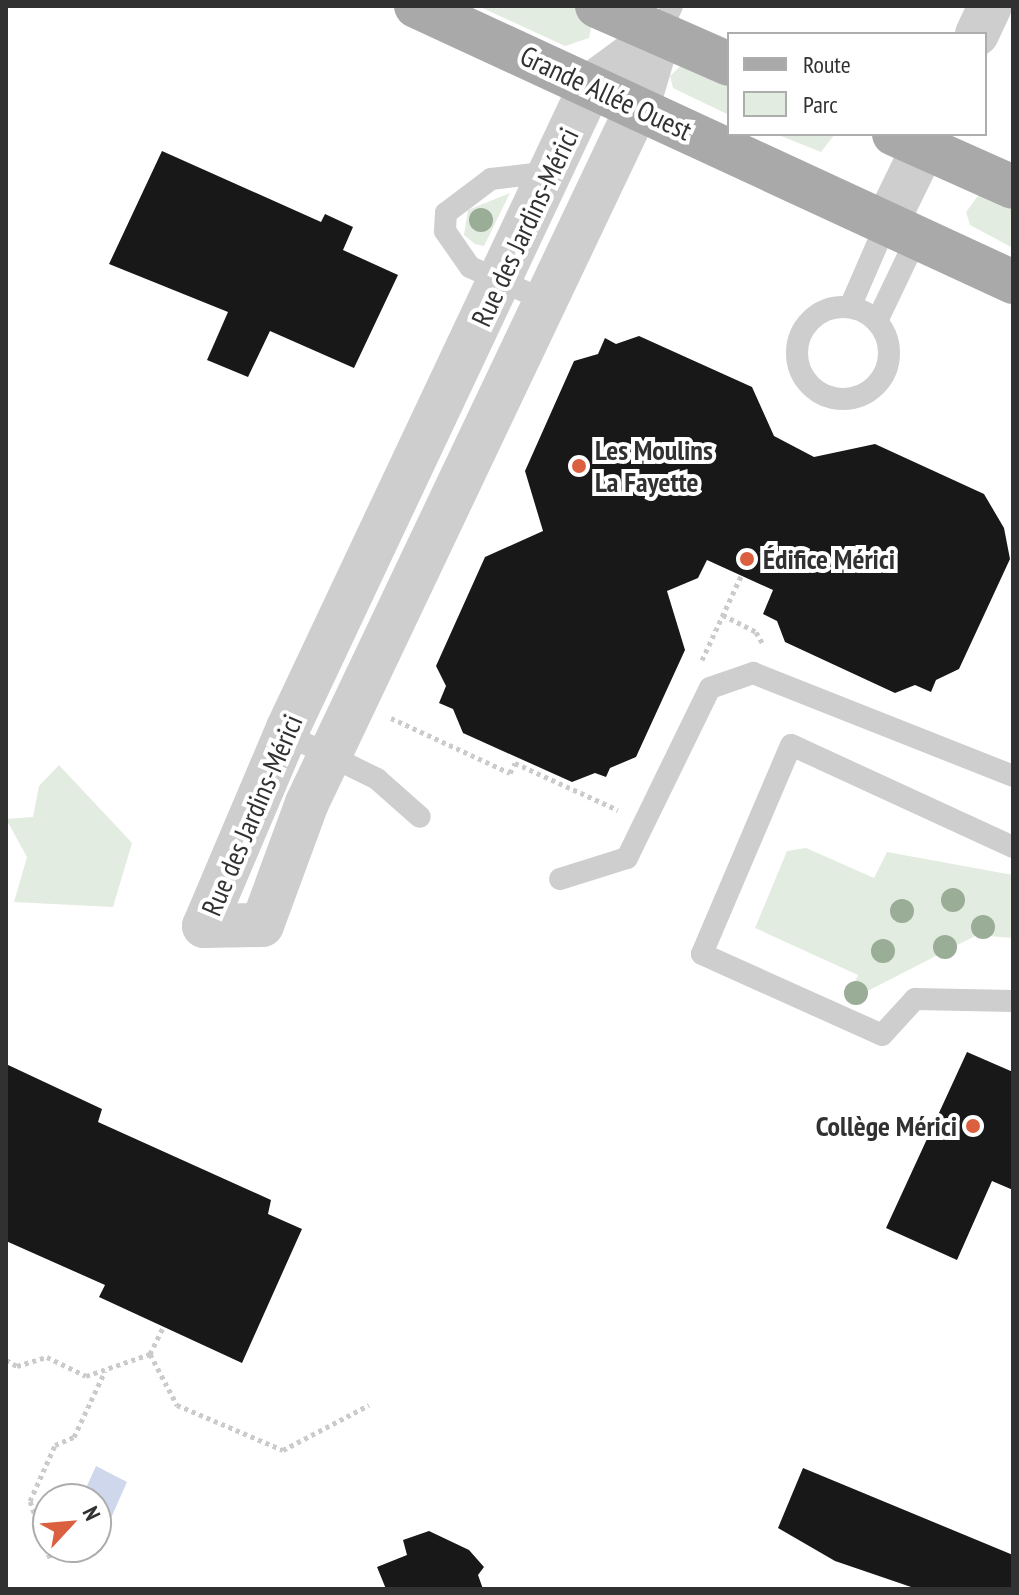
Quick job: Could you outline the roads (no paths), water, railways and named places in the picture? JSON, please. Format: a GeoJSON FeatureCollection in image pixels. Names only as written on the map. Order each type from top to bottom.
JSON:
{"type":"FeatureCollection","features":[{"type":"Feature","properties":{"kind":"main road","name":"Grande Allée Ouest"},"geometry":{"type":"LineString","coordinates":[[416,6],[1013,282]]}},
{"type":"Feature","properties":{"kind":"main road"},"geometry":{"type":"LineString","coordinates":[[597,6],[666,20],[727,63]]}},
{"type":"Feature","properties":{"kind":"main road"},"geometry":{"type":"LineString","coordinates":[[916,138],[1013,187]]}},
{"type":"Feature","properties":{"kind":"street"},"geometry":{"type":"LineString","coordinates":[[978,32],[990,6]]}},
{"type":"Feature","properties":{"kind":"street","name":"Rue des Jardins-Mérici"},"geometry":{"type":"LineString","coordinates":[[666,20],[638,106],[330,755],[262,925],[204,926],[286,734],[421,454],[591,85],[666,20]]}},
{"type":"Feature","properties":{"kind":"street"},"geometry":{"type":"LineString","coordinates":[[902,230],[916,138]]}},
{"type":"Feature","properties":{"kind":"lane"},"geometry":{"type":"LineString","coordinates":[[546,301],[470,267],[452,247],[446,213],[491,179],[551,172]]}},
{"type":"Feature","properties":{"kind":"lane"},"geometry":{"type":"LineString","coordinates":[[850,307],[902,230]]}},
{"type":"Feature","properties":{"kind":"lane"},"geometry":{"type":"LineString","coordinates":[[877,321],[850,307],[821,313],[801,334],[799,364],[827,396],[857,397],[881,379],[889,349],[877,321],[902,230]]}},
{"type":"Feature","properties":{"kind":"lane"},"geometry":{"type":"LineString","coordinates":[[421,454],[464,473]]}},
{"type":"Feature","properties":{"kind":"lane"},"geometry":{"type":"LineString","coordinates":[[560,879],[627,858],[710,688],[753,673],[1010,768]]}},
{"type":"Feature","properties":{"kind":"lane"},"geometry":{"type":"LineString","coordinates":[[286,734],[377,779],[420,817]]}},
{"type":"Feature","properties":{"kind":"lane"},"geometry":{"type":"LineString","coordinates":[[1013,847],[791,745],[702,954],[882,1035],[915,999],[1013,1001]]}},
{"type":"Feature","properties":{"kind":"water"},"geometry":{"type":"Polygon","coordinates":[[[96,1466],[127,1482],[112,1516],[112,1483],[88,1483],[96,1466]]]}},
{"type":"Feature","properties":{"kind":"place","name":"Les Moulins La Fayette"},"geometry":{"type":"Point","coordinates":[579,466]}},
{"type":"Feature","properties":{"kind":"place","name":"Édifice Mérici"},"geometry":{"type":"Point","coordinates":[747,559]}},
{"type":"Feature","properties":{"kind":"place","name":"Collège Mérici"},"geometry":{"type":"Point","coordinates":[973,1126]}}]}
